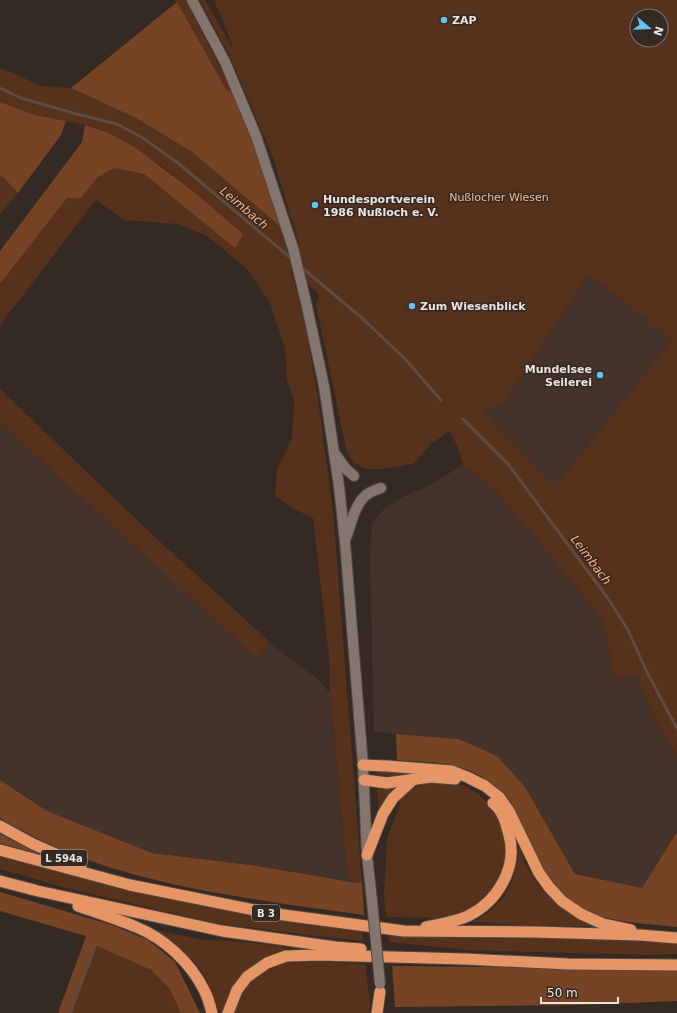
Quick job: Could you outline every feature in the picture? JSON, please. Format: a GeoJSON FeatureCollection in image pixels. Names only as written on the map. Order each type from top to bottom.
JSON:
{"type":"FeatureCollection","features":[{"type":"Feature","properties":{"kind":"highway"},"geometry":{"type":"LineString","coordinates":[[363,765],[452,771],[485,786],[499,797],[509,811],[539,873],[562,901],[581,914],[603,924],[629,929],[640,935]]}},
{"type":"Feature","properties":{"kind":"highway"},"geometry":{"type":"LineString","coordinates":[[364,780],[387,783],[431,777],[452,778],[468,784],[485,794],[498,807],[505,820],[511,843],[511,861],[504,881],[494,896],[479,910],[467,917],[451,922],[404,931]]}},
{"type":"Feature","properties":{"kind":"highway"},"geometry":{"type":"LineString","coordinates":[[367,855],[383,814],[393,798],[415,779]]}},
{"type":"Feature","properties":{"kind":"highway","name":"L 594a"},"geometry":{"type":"LineString","coordinates":[[0,826],[33,844],[76,864],[111,874],[130,885]]}},
{"type":"Feature","properties":{"kind":"highway","name":"B 3"},"geometry":{"type":"LineString","coordinates":[[0,850],[130,885],[269,913],[404,931],[534,932],[640,935],[677,938]]}},
{"type":"Feature","properties":{"kind":"highway","name":"B 3"},"geometry":{"type":"LineString","coordinates":[[0,881],[38,891],[222,931],[335,947],[465,959],[568,964],[677,965]]}},
{"type":"Feature","properties":{"kind":"highway"},"geometry":{"type":"LineString","coordinates":[[38,891],[137,927],[170,948],[192,969],[204,990],[212,1013]]}},
{"type":"Feature","properties":{"kind":"highway"},"geometry":{"type":"LineString","coordinates":[[228,1013],[237,990],[248,977],[266,963],[286,956],[320,955],[465,959]]}},
{"type":"Feature","properties":{"kind":"highway"},"geometry":{"type":"LineString","coordinates":[[377,1013],[380,988]]}},
{"type":"Feature","properties":{"kind":"street"},"geometry":{"type":"LineString","coordinates":[[192,0],[225,62],[256,136],[293,248],[324,386],[345,542],[363,765],[367,855],[383,1013]]}},
{"type":"Feature","properties":{"kind":"street"},"geometry":{"type":"LineString","coordinates":[[334,452],[346,469],[354,476]]}},
{"type":"Feature","properties":{"kind":"street"},"geometry":{"type":"LineString","coordinates":[[345,542],[358,505],[368,493],[381,488]]}},
{"type":"Feature","properties":{"kind":"shaded area"},"geometry":{"type":"Polygon","coordinates":[[[177,2],[227,91],[232,90],[266,178],[281,227],[192,152],[136,118],[71,88],[177,2]]]}},
{"type":"Feature","properties":{"kind":"shaded area"},"geometry":{"type":"Polygon","coordinates":[[[0,102],[35,115],[66,121],[61,135],[18,193],[4,178],[0,176],[0,102]]]}},
{"type":"Feature","properties":{"kind":"shaded area"},"geometry":{"type":"Polygon","coordinates":[[[85,125],[109,133],[136,148],[193,191],[243,234],[235,248],[144,174],[114,168],[97,178],[81,198],[67,198],[0,284],[0,251],[82,142],[85,125]]]}},
{"type":"Feature","properties":{"kind":"shaded area"},"geometry":{"type":"Polygon","coordinates":[[[589,275],[672,339],[555,487],[482,410],[504,402],[589,275]]]}},
{"type":"Feature","properties":{"kind":"shaded area"},"geometry":{"type":"Polygon","coordinates":[[[0,423],[258,659],[270,642],[286,656],[317,678],[330,693],[347,876],[356,883],[258,866],[152,853],[47,811],[0,780],[0,423]]]}},
{"type":"Feature","properties":{"kind":"shaded area"},"geometry":{"type":"Polygon","coordinates":[[[463,465],[496,491],[603,620],[613,677],[636,676],[659,728],[677,757],[677,832],[643,889],[575,874],[525,787],[459,739],[374,732],[370,559],[372,523],[385,508],[408,494],[423,489],[463,465]]]}},
{"type":"Feature","properties":{"kind":"shaded area"},"geometry":{"type":"Polygon","coordinates":[[[396,734],[459,739],[497,756],[525,787],[575,874],[642,888],[677,832],[677,927],[615,920],[582,909],[558,890],[548,878],[499,795],[487,781],[477,774],[458,767],[438,763],[397,760],[396,734]]]}},
{"type":"Feature","properties":{"kind":"shaded area"},"geometry":{"type":"Polygon","coordinates":[[[0,780],[47,811],[152,853],[258,866],[362,883],[364,915],[196,889],[130,873],[88,860],[43,841],[0,818],[0,780]]]}},
{"type":"Feature","properties":{"kind":"shaded area"},"geometry":{"type":"Polygon","coordinates":[[[0,834],[41,855],[0,843],[0,834]]]}},
{"type":"Feature","properties":{"kind":"shaded area"},"geometry":{"type":"Polygon","coordinates":[[[0,892],[112,925],[148,940],[175,962],[200,1013],[181,1013],[169,988],[151,970],[97,946],[72,1013],[58,1013],[86,936],[0,911],[0,892]]]}},
{"type":"Feature","properties":{"kind":"shaded area"},"geometry":{"type":"Polygon","coordinates":[[[392,966],[677,969],[677,1001],[580,1005],[395,1007],[392,966]]]}},
{"type":"Feature","properties":{"kind":"green space"},"geometry":{"type":"Polygon","coordinates":[[[175,0],[185,0],[232,90],[227,91],[175,0]]]}},
{"type":"Feature","properties":{"kind":"green space","name":"Nußlocher Wiesen"},"geometry":{"type":"Polygon","coordinates":[[[200,0],[205,0],[235,52],[214,0],[677,0],[677,757],[659,728],[636,676],[613,677],[603,620],[496,491],[463,465],[457,445],[449,431],[431,444],[413,464],[375,469],[361,467],[352,460],[347,453],[316,304],[319,298],[317,292],[291,270],[300,302],[317,392],[333,512],[362,883],[356,883],[347,876],[330,693],[329,656],[313,518],[294,509],[275,496],[277,469],[292,438],[294,401],[287,379],[285,348],[270,303],[247,269],[207,236],[177,224],[124,220],[96,200],[0,325],[0,284],[67,198],[81,198],[97,178],[114,168],[144,174],[186,207],[243,234],[159,164],[109,133],[85,125],[35,115],[0,102],[0,68],[42,86],[71,88],[136,118],[192,152],[299,244],[273,157],[230,57],[200,0]],[[589,275],[504,402],[483,411],[555,487],[672,339],[589,275]]]}},
{"type":"Feature","properties":{"kind":"green space"},"geometry":{"type":"Polygon","coordinates":[[[0,176],[4,178],[18,193],[0,214],[0,176]]]}},
{"type":"Feature","properties":{"kind":"green space"},"geometry":{"type":"Polygon","coordinates":[[[0,389],[156,538],[270,642],[258,659],[0,423],[0,389]]]}},
{"type":"Feature","properties":{"kind":"green space"},"geometry":{"type":"Polygon","coordinates":[[[385,770],[415,773],[390,776],[375,773],[385,770]]]}},
{"type":"Feature","properties":{"kind":"green space"},"geometry":{"type":"Polygon","coordinates":[[[433,781],[451,782],[466,786],[482,797],[494,809],[508,838],[506,870],[488,901],[457,917],[386,917],[384,895],[387,839],[400,804],[399,798],[417,786],[433,781]]]}},
{"type":"Feature","properties":{"kind":"green space"},"geometry":{"type":"Polygon","coordinates":[[[377,789],[394,789],[385,799],[378,812],[377,789]]]}},
{"type":"Feature","properties":{"kind":"green space"},"geometry":{"type":"Polygon","coordinates":[[[519,846],[528,869],[542,890],[566,910],[594,926],[539,926],[473,922],[494,907],[507,891],[512,882],[515,871],[519,846]]]}},
{"type":"Feature","properties":{"kind":"green space"},"geometry":{"type":"Polygon","coordinates":[[[0,855],[362,929],[363,941],[215,923],[66,888],[0,869],[0,855]]]}},
{"type":"Feature","properties":{"kind":"green space"},"geometry":{"type":"Polygon","coordinates":[[[156,930],[204,940],[281,946],[286,949],[281,953],[264,959],[249,969],[243,975],[235,989],[225,1013],[220,1013],[202,971],[183,951],[156,930]]]}},
{"type":"Feature","properties":{"kind":"green space"},"geometry":{"type":"Polygon","coordinates":[[[388,931],[644,939],[677,942],[677,954],[644,955],[467,950],[389,942],[388,931]]]}},
{"type":"Feature","properties":{"kind":"green space"},"geometry":{"type":"Polygon","coordinates":[[[97,946],[151,970],[169,988],[181,1013],[72,1013],[97,946]]]}},
{"type":"Feature","properties":{"kind":"green space"},"geometry":{"type":"Polygon","coordinates":[[[286,962],[339,962],[365,964],[370,1013],[235,1013],[238,1003],[253,980],[268,970],[286,962]]]}},
{"type":"Feature","properties":{"kind":"waterway","name":"Leimbach"},"geometry":{"type":"LineString","coordinates":[[0,88],[21,98],[117,124],[143,138],[178,163],[293,260]]}},
{"type":"Feature","properties":{"kind":"waterway","name":"Leimbach"},"geometry":{"type":"LineString","coordinates":[[301,267],[362,318],[405,359],[441,400]]}},
{"type":"Feature","properties":{"kind":"waterway","name":"Leimbach"},"geometry":{"type":"LineString","coordinates":[[463,419],[508,464],[607,597],[628,630],[646,670],[677,729]]}},
{"type":"Feature","properties":{"kind":"waterway"},"geometry":{"type":"LineString","coordinates":[[68,1013],[93,947]]}},
{"type":"Feature","properties":{"kind":"place","name":"ZAP"},"geometry":{"type":"Point","coordinates":[444,20]}},
{"type":"Feature","properties":{"kind":"place","name":"Hundesportverein 1986 Nußloch e. V."},"geometry":{"type":"Point","coordinates":[315,205]}},
{"type":"Feature","properties":{"kind":"place","name":"Zum Wiesenblick"},"geometry":{"type":"Point","coordinates":[412,306]}},
{"type":"Feature","properties":{"kind":"place","name":"Mundelsee Seilerei"},"geometry":{"type":"Point","coordinates":[600,375]}}]}
